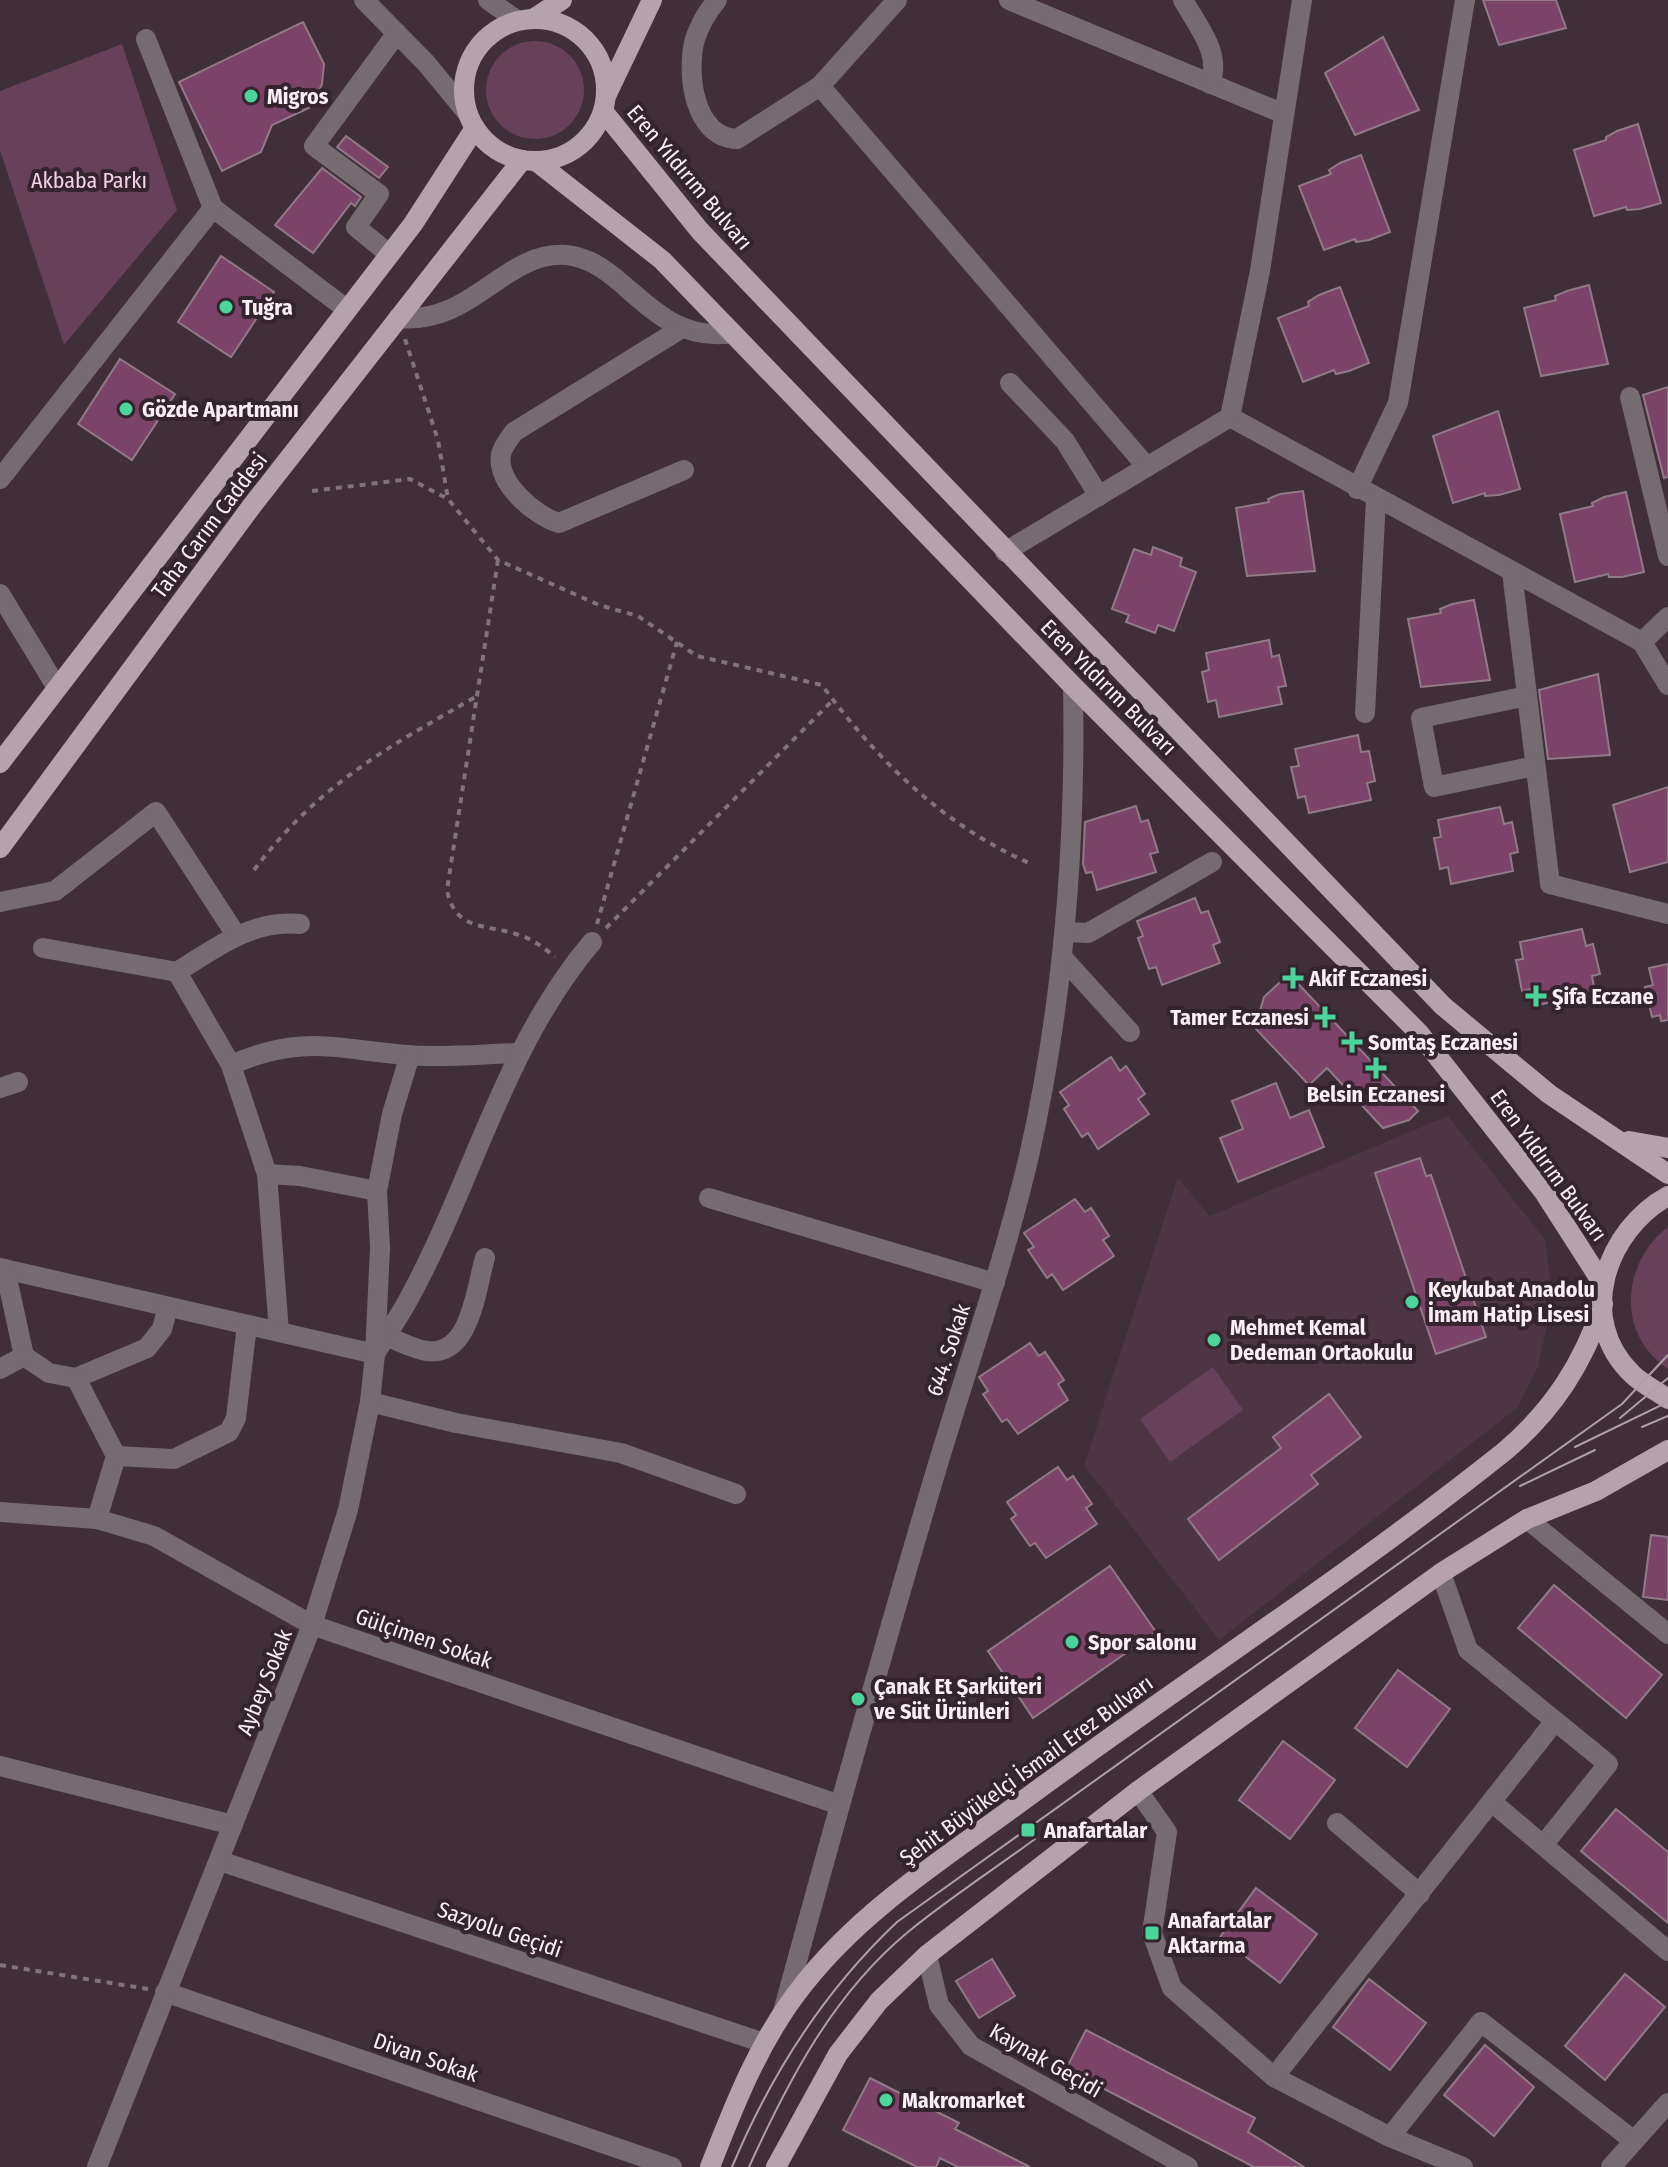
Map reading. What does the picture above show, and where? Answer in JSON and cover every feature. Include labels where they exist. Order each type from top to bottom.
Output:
[{"type":"main road","points":[[562,0],[492,34],[473,57],[464,85],[471,121],[495,149],[530,161],[566,155],[589,137],[652,0]]},
{"type":"main road","points":[[526,20],[562,25],[586,41],[602,66],[605,103]]},
{"type":"main road","name":"Eren Yıldırım Bulvarı","points":[[605,103],[700,231],[1443,1006],[1549,1094],[1668,1174]]},
{"type":"main road","name":"Taha Carım Caddesi","points":[[0,763],[345,308],[413,224],[471,121]]},
{"type":"main road","name":"Eren Yıldırım Bulvarı","points":[[530,161],[662,260],[1073,686],[1419,1033],[1534,1179],[1603,1294]]},
{"type":"main road","name":"Taha Carım Caddesi","points":[[0,848],[251,507],[398,318],[530,161]]},
{"type":"main road","points":[[1615,1138],[1668,1148]]},
{"type":"main road","name":"Şehit Büyükelçi İsmail Erez Bulvarı","points":[[710,2167],[736,2101],[782,2014],[825,1959],[889,1899],[1461,1486],[1525,1434],[1573,1375],[1603,1294],[1611,1256],[1625,1231],[1638,1216],[1668,1196]]},
{"type":"main road","points":[[1603,1294],[1611,1342],[1621,1359],[1633,1374],[1668,1399]]},
{"type":"main road","points":[[776,2167],[838,2054],[879,2001],[927,1955],[1138,1791],[1441,1573],[1527,1519],[1596,1491],[1668,1450]]},
{"type":"street","points":[[364,0],[397,33],[471,121]]},
{"type":"street","points":[[488,0],[526,20]]},
{"type":"street","points":[[717,0],[700,26],[691,67],[699,109],[716,133],[731,139],[743,137],[820,86],[897,0]]},
{"type":"street","points":[[1009,0],[1284,114]]},
{"type":"street","points":[[1183,0],[1215,57],[1216,68],[1210,84]]},
{"type":"street","points":[[1005,552],[1230,417],[1260,271],[1302,0]]},
{"type":"street","points":[[1365,713],[1367,494],[1398,403],[1465,0]]},
{"type":"street","points":[[389,254],[356,227],[379,194],[314,146],[397,33]]},
{"type":"street","points":[[146,39],[213,208],[345,308]]},
{"type":"street","points":[[820,86],[1147,467]]},
{"type":"street","points":[[0,479],[213,208]]},
{"type":"street","points":[[398,318],[443,315],[509,273],[538,259],[562,255],[588,260],[682,328],[707,334],[732,333]]},
{"type":"street","points":[[682,328],[514,432],[501,455],[502,467],[522,499],[559,523],[684,470]]},
{"type":"street","points":[[1010,383],[1065,441],[1099,496]]},
{"type":"street","points":[[1630,397],[1668,556]]},
{"type":"street","points":[[1230,417],[1642,642],[1668,685]]},
{"type":"street","points":[[1512,572],[1550,884],[1668,914]]},
{"type":"street","points":[[0,594],[56,686]]},
{"type":"street","points":[[1642,642],[1668,617]]},
{"type":"street","name":"644. Sokak","points":[[782,2014],[933,1481],[995,1283],[1040,1103],[1065,932],[1073,822],[1073,686]]},
{"type":"street","points":[[1527,696],[1421,718],[1434,787],[1535,766]]},
{"type":"street","points":[[0,902],[55,891],[156,812],[236,935]]},
{"type":"street","points":[[1065,932],[1088,933],[1212,862]]},
{"type":"street","points":[[43,948],[177,972],[236,935],[272,924],[300,924]]},
{"type":"street","points":[[380,1345],[408,1300],[519,1053],[567,972],[592,942]]},
{"type":"street","points":[[1062,957],[1130,1032]]},
{"type":"street","points":[[177,972],[231,1065],[267,1174],[279,1332]]},
{"type":"street","points":[[231,1065],[274,1049],[305,1044],[410,1055],[519,1053]]},
{"type":"street","name":"Aybey Sokak","points":[[97,2167],[312,1625],[348,1510],[380,1345],[377,1191],[392,1114],[410,1055]]},
{"type":"street","points":[[267,1174],[300,1176],[377,1191]]},
{"type":"street","points":[[709,1198],[995,1283]]},
{"type":"street","points":[[168,1307],[162,1329],[147,1348],[76,1378],[49,1373],[24,1356],[3,1269],[279,1332],[426,1351],[442,1350],[456,1342],[465,1329],[485,1258]]},
{"type":"street","points":[[116,1456],[155,1461],[174,1459],[229,1432],[236,1418],[247,1325]]},
{"type":"street","points":[[0,1369],[24,1356]]},
{"type":"street","points":[[76,1378],[116,1456],[97,1519]]},
{"type":"street","points":[[370,1402],[456,1423],[621,1453],[736,1494]]},
{"type":"street","name":"Gülçimen Sokak","points":[[0,1512],[97,1519],[154,1536],[312,1625],[840,1805]]},
{"type":"street","points":[[1527,1519],[1668,1634]]},
{"type":"street","points":[[1441,1573],[1468,1650],[1608,1764],[1544,1844]]},
{"type":"street","points":[[1274,2077],[1555,1721]]},
{"type":"street","points":[[0,1766],[233,1825]]},
{"type":"street","points":[[1138,1791],[1167,1832],[1152,1933],[1172,1988],[1274,2077],[1390,2137],[1463,2167]]},
{"type":"street","points":[[1492,1802],[1668,1951]]},
{"type":"street","points":[[1337,1823],[1420,1894]]},
{"type":"street","name":"Sazyolu Geçidi","points":[[220,1861],[764,2043]]},
{"type":"street","name":"Kaynak Geçidi","points":[[927,1955],[939,2005],[971,2046],[1188,2167]]},
{"type":"street","name":"Divan Sokak","points":[[165,1992],[672,2167]]},
{"type":"street","points":[[1390,2137],[1481,2022],[1634,2141]]},
{"type":"street","points":[[1611,2167],[1668,2103]]},
{"type":"path","points":[[398,318],[438,440],[448,499]]},
{"type":"path","points":[[312,491],[410,479],[448,499],[498,560],[599,605],[638,616],[697,656],[822,685],[877,753],[918,793],[966,829],[1029,863]]},
{"type":"path","points":[[498,560],[448,880],[449,900],[467,923],[532,940],[558,960],[567,972]]},
{"type":"path","points":[[592,942],[677,642]]},
{"type":"path","points":[[254,870],[296,819],[348,773],[479,695]]},
{"type":"path","points":[[592,942],[833,700]]},
{"type":"path","points":[[0,1965],[165,1992]]},
{"type":"shaded area","points":[[1448,1116],[1545,1240],[1550,1278],[1547,1325],[1538,1367],[1517,1408],[1219,1640],[1084,1465],[1178,1177],[1209,1216]]},
{"type":"green space","points":[[535,41],[554,45],[570,55],[580,71],[584,90],[580,109],[570,125],[554,135],[535,139],[516,135],[500,125],[490,109],[486,90],[490,71],[500,55],[516,45]]},
{"type":"green space","name":"Akbaba Parkı","points":[[122,44],[177,210],[64,345],[0,150],[0,91]]},
{"type":"green space","points":[[1668,1227],[1668,1369],[1651,1354],[1639,1337],[1631,1298],[1641,1259]]},
{"type":"green space","points":[[1213,1367],[1243,1410],[1170,1462],[1140,1419]]},
{"type":"building","points":[[1483,0],[1556,0],[1566,28],[1499,45]]},
{"type":"building","name":"Migros","points":[[303,22],[324,64],[322,84],[316,98],[309,108],[272,125],[261,152],[222,171],[179,82]]},
{"type":"building","points":[[1383,37],[1419,110],[1355,135],[1325,73]]},
{"type":"building","points":[[1638,124],[1661,203],[1640,209],[1627,210],[1626,207],[1594,216],[1574,150],[1606,140],[1617,131]]},
{"type":"building","points":[[346,136],[388,167],[379,178],[337,147]]},
{"type":"building","points":[[1361,155],[1390,232],[1369,240],[1356,242],[1355,239],[1324,250],[1299,186],[1331,174],[1329,170],[1340,163]]},
{"type":"building","points":[[322,168],[361,197],[355,206],[351,203],[313,253],[275,225]]},
{"type":"building","name":"Tuğra","points":[[221,256],[274,292],[231,357],[178,322]]},
{"type":"building","points":[[1589,285],[1608,364],[1541,376],[1524,308],[1556,300],[1555,296]]},
{"type":"building","points":[[1340,287],[1369,363],[1336,374],[1334,370],[1303,382],[1278,318],[1309,306],[1308,302],[1319,295]]},
{"type":"building","name":"Gözde Apartmanı","points":[[120,359],[175,394],[132,460],[78,424]]},
{"type":"building","points":[[1668,387],[1668,477],[1664,478],[1643,395]]},
{"type":"building","points":[[1498,411],[1520,489],[1499,495],[1485,496],[1485,493],[1453,503],[1433,436]]},
{"type":"building","points":[[1303,491],[1315,571],[1247,576],[1236,508],[1269,502],[1268,499],[1280,494]]},
{"type":"building","points":[[1626,492],[1644,572],[1622,577],[1609,577],[1608,574],[1575,582],[1560,514],[1593,506],[1592,503],[1604,497]]},
{"type":"building","points":[[1153,547],[1182,558],[1180,566],[1196,572],[1174,631],[1158,625],[1155,633],[1126,622],[1129,615],[1112,609],[1134,549],[1151,555]]},
{"type":"building","points":[[1474,600],[1490,680],[1421,687],[1408,619],[1441,613],[1440,609],[1452,604]]},
{"type":"building","points":[[1269,640],[1272,657],[1279,655],[1286,686],[1278,687],[1282,704],[1219,717],[1216,700],[1208,702],[1202,672],[1209,670],[1206,653]]},
{"type":"building","points":[[1598,674],[1610,755],[1548,759],[1539,690]]},
{"type":"building","points":[[1358,735],[1361,752],[1369,751],[1375,781],[1367,783],[1371,800],[1309,813],[1305,796],[1298,798],[1291,767],[1299,766],[1295,749]]},
{"type":"building","points":[[1668,787],[1668,862],[1630,872],[1613,805]]},
{"type":"building","points":[[1136,806],[1141,822],[1148,820],[1158,852],[1150,854],[1156,872],[1097,890],[1092,872],[1086,873],[1083,864],[1085,822]]},
{"type":"building","points":[[1500,807],[1504,824],[1512,822],[1518,852],[1510,854],[1513,871],[1451,884],[1448,867],[1440,869],[1434,838],[1441,837],[1438,820]]},
{"type":"building","points":[[1195,898],[1201,913],[1208,911],[1220,942],[1213,945],[1220,963],[1162,985],[1156,967],[1149,969],[1138,938],[1143,936],[1137,921]]},
{"type":"building","points":[[1582,929],[1586,946],[1593,944],[1600,974],[1592,976],[1595,993],[1533,1006],[1530,989],[1522,991],[1516,960],[1523,959],[1520,942]]},
{"type":"building","points":[[1668,964],[1668,1020],[1661,1021],[1660,1015],[1652,1017],[1645,987],[1653,985],[1649,968]]},
{"type":"building","points":[[1289,974],[1418,1111],[1409,1120],[1383,1128],[1327,1068],[1309,1085],[1255,1028],[1264,997]]},
{"type":"building","points":[[1111,1057],[1120,1071],[1126,1066],[1145,1094],[1138,1099],[1149,1114],[1098,1149],[1088,1133],[1082,1137],[1064,1109],[1069,1105],[1060,1092]]},
{"type":"building","points":[[1276,1083],[1290,1118],[1309,1110],[1324,1147],[1238,1182],[1220,1138],[1243,1129],[1232,1101]]},
{"type":"building","points":[[1420,1158],[1426,1176],[1431,1175],[1486,1337],[1436,1354],[1375,1173]]},
{"type":"building","points":[[1075,1199],[1085,1212],[1091,1208],[1109,1236],[1103,1240],[1114,1256],[1063,1290],[1052,1274],[1047,1278],[1028,1250],[1034,1247],[1024,1233]]},
{"type":"building","points":[[1030,1343],[1039,1356],[1045,1352],[1064,1380],[1058,1384],[1068,1400],[1018,1434],[1007,1419],[1002,1422],[983,1394],[988,1391],[979,1377]]},
{"type":"building","points":[[1329,1394],[1361,1437],[1311,1475],[1318,1484],[1219,1560],[1188,1519],[1281,1448],[1273,1437]]},
{"type":"building","points":[[1058,1467],[1067,1480],[1073,1476],[1092,1504],[1086,1508],[1097,1524],[1046,1558],[1035,1543],[1030,1546],[1011,1519],[1016,1515],[1007,1502]]},
{"type":"building","points":[[1651,1535],[1668,1537],[1668,1600],[1643,1597]]},
{"type":"building","name":"Spor salonu","points":[[1110,1566],[1156,1632],[1033,1718],[988,1651]]},
{"type":"building","points":[[1554,1585],[1662,1675],[1626,1718],[1518,1628]]},
{"type":"building","points":[[1398,1670],[1450,1709],[1407,1767],[1355,1728]]},
{"type":"building","points":[[1283,1741],[1335,1780],[1290,1839],[1239,1800]]},
{"type":"building","points":[[1616,1809],[1668,1852],[1668,1923],[1581,1851]]},
{"type":"building","points":[[1256,1888],[1317,1934],[1280,1983],[1220,1937]]},
{"type":"building","points":[[992,1959],[1015,1996],[979,2018],[956,1981]]},
{"type":"building","points":[[1625,1974],[1665,2007],[1605,2080],[1565,2046]]},
{"type":"building","points":[[1369,1979],[1426,2023],[1390,2070],[1333,2027]]},
{"type":"building","points":[[1086,2030],[1255,2118],[1248,2132],[1304,2167],[1254,2167],[1066,2069]]},
{"type":"building","points":[[1485,2045],[1534,2087],[1494,2136],[1444,2095]]},
{"type":"building","name":"Makromarket","points":[[870,2078],[959,2123],[955,2129],[1030,2167],[958,2167],[940,2158],[936,2167],[917,2167],[843,2130]]},
{"type":"tram line","points":[[732,2167],[764,2100],[802,2036],[846,1976],[897,1922],[1622,1404],[1668,1355]]},
{"type":"tram line","points":[[1620,1418],[1668,1378]]},
{"type":"tram line","points":[[1575,1447],[1668,1402]]},
{"type":"tram line","points":[[1642,1427],[1668,1416]]},
{"type":"tram line","points":[[1520,1486],[1595,1450]]},
{"type":"tram line","points":[[749,2167],[815,2040],[857,1983],[908,1932],[1035,1839]]},
{"type":"place","name":"Migros","points":[[251,96]]},
{"type":"place","name":"Tuğra","points":[[226,307]]},
{"type":"place","name":"Gözde Apartmanı","points":[[126,409]]},
{"type":"place","name":"Akif Eczanesi","points":[[1293,978]]},
{"type":"place","name":"Şifa Eczane","points":[[1536,996]]},
{"type":"place","name":"Tamer Eczanesi","points":[[1325,1017]]},
{"type":"place","name":"Somtaş Eczanesi","points":[[1352,1042]]},
{"type":"place","name":"Belsin Eczanesi","points":[[1376,1068]]},
{"type":"place","name":"Keykubat Anadolu İmam Hatip Lisesi","points":[[1412,1302]]},
{"type":"place","name":"Mehmet Kemal Dedeman Ortaokulu","points":[[1214,1340]]},
{"type":"place","name":"Spor salonu","points":[[1072,1642]]},
{"type":"place","name":"Çanak Et Şarküteri ve Süt Ürünleri","points":[[858,1699]]},
{"type":"place","name":"Anafartalar","points":[[1028,1830]]},
{"type":"place","name":"Anafartalar Aktarma","points":[[1152,1933]]},
{"type":"place","name":"Makromarket","points":[[886,2100]]}]
